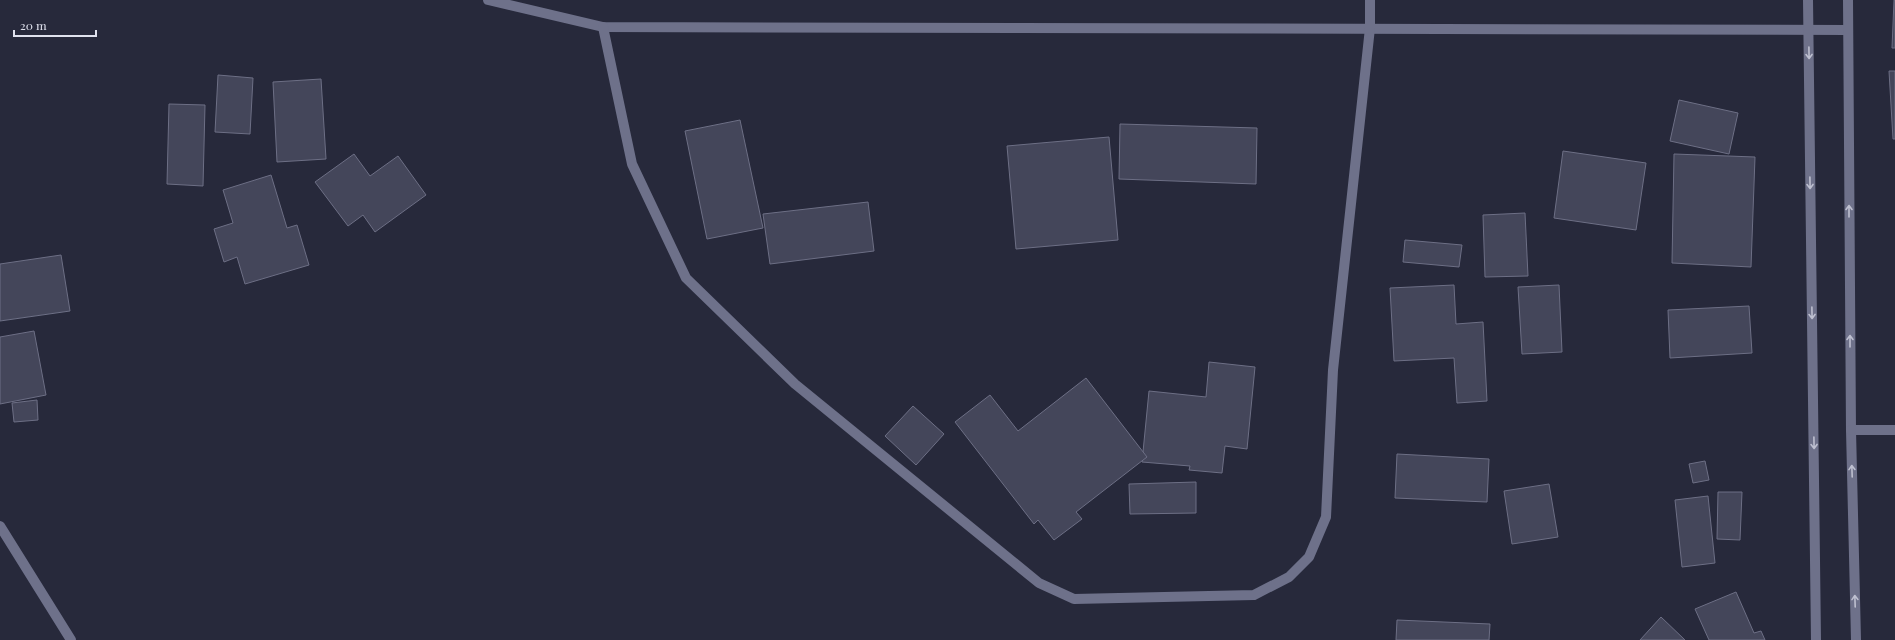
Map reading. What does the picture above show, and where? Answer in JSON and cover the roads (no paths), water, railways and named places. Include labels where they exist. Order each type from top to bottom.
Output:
[{"type":"street","points":[[488,0],[603,27],[1848,30]]},
{"type":"street","points":[[603,27],[632,164],[686,278],[795,384],[1038,583],[1074,599],[1254,595],[1289,577],[1309,557],[1326,518],[1333,370],[1370,28],[1370,0]]},
{"type":"street","points":[[1808,0],[1816,640]]},
{"type":"street","points":[[1848,0],[1851,430],[1856,640]]},
{"type":"street","points":[[1851,430],[1895,430]]},
{"type":"street","points":[[0,526],[71,640]]}]
